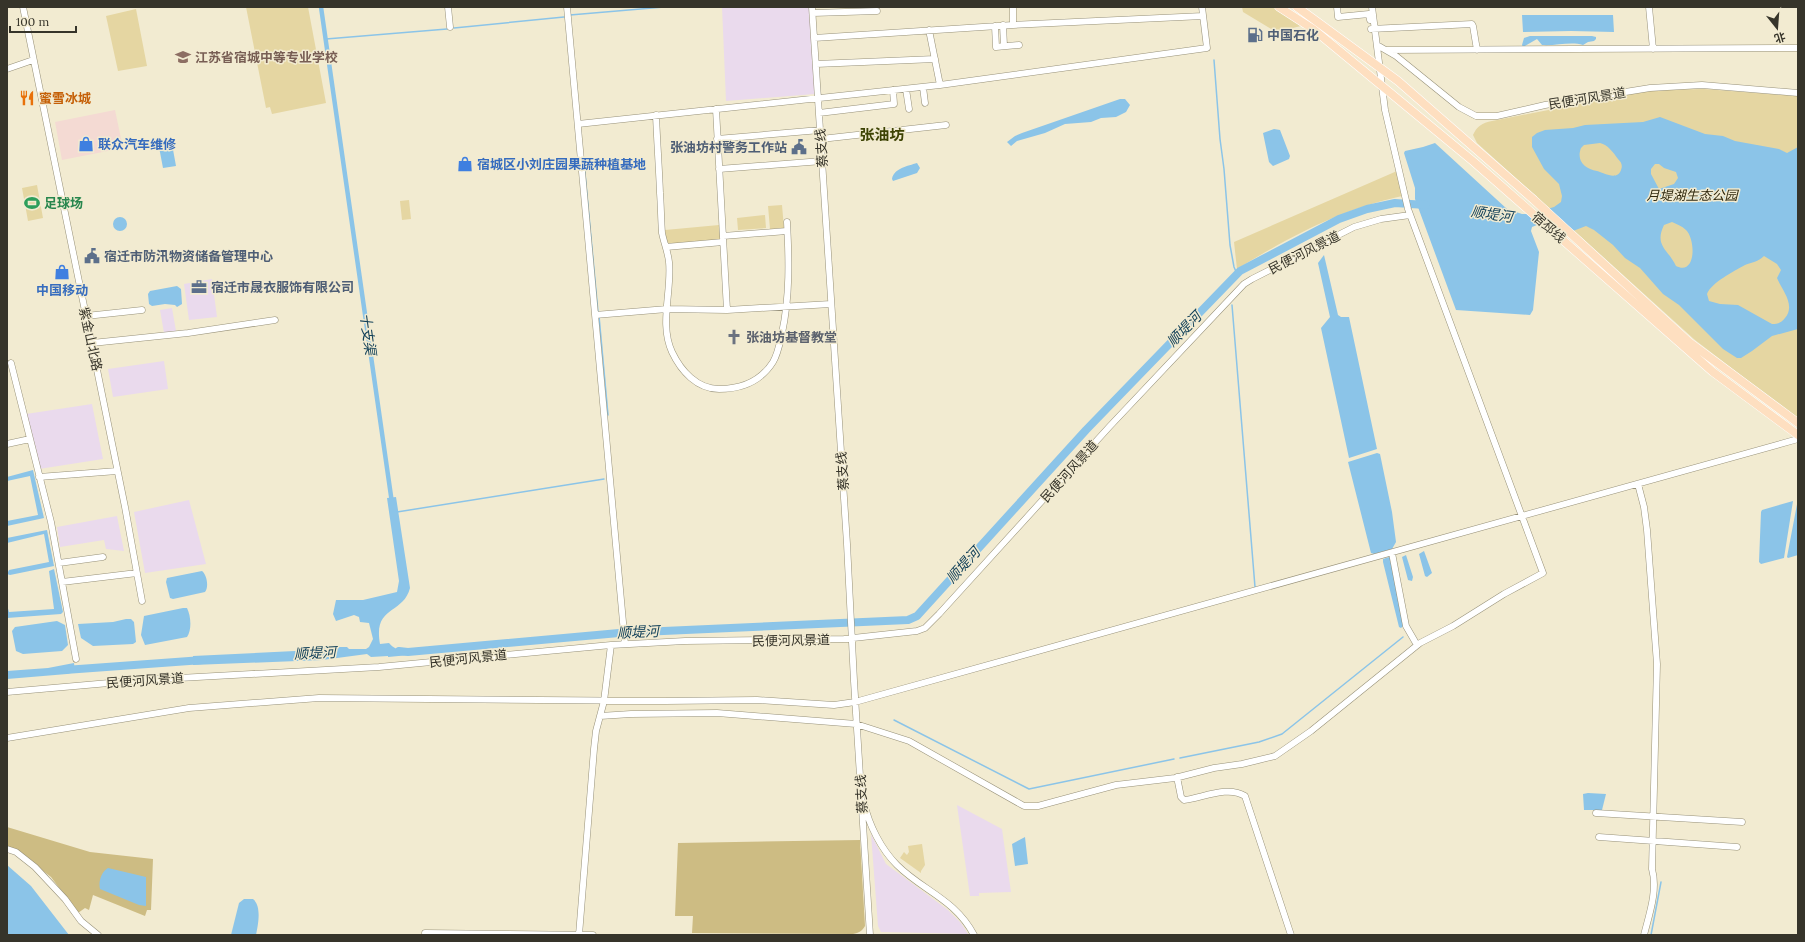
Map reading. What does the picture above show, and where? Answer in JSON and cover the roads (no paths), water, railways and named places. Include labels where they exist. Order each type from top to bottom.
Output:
[{"type":"main road","name":"宿邳线","points":[[1279,7],[1313,29],[1526,207],[1713,372],[1798,434]]},
{"type":"main road","name":"宿邳线","points":[[1297,7],[1398,81],[1651,305],[1689,342],[1798,423]]},
{"type":"street","name":"紫金山北路","points":[[23,7],[118,470],[142,600]]},
{"type":"street","points":[[448,7],[450,27]]},
{"type":"street","points":[[567,7],[580,123],[625,642]]},
{"type":"street","points":[[1013,7],[1014,25]]},
{"type":"street","points":[[580,123],[940,85],[1207,48],[1202,7]]},
{"type":"street","points":[[1337,7],[1338,17],[1369,14],[1371,29],[1472,24],[1477,50]]},
{"type":"street","points":[[600,716],[631,714],[717,713],[856,724],[909,741],[1024,806],[1038,806],[1116,785],[1177,777],[1275,756],[1311,731],[1417,644],[1453,626],[1504,594],[1543,573],[1409,212],[1389,130],[1372,7]]},
{"type":"street","points":[[1649,7],[1653,49]]},
{"type":"street","points":[[813,10],[878,11]]},
{"type":"street","name":"蔡支线","points":[[813,10],[870,935]]},
{"type":"street","points":[[814,38],[1003,25],[1202,16]]},
{"type":"street","points":[[1003,25],[1004,46]]},
{"type":"street","points":[[995,26],[996,47],[1020,45]]},
{"type":"street","points":[[929,30],[940,85]]},
{"type":"street","name":"民便河风景道","points":[[1377,45],[1396,56],[1459,107],[1476,116],[1488,117],[1545,105],[1650,88],[1702,85],[1798,93]]},
{"type":"street","points":[[1385,50],[1798,48]]},
{"type":"street","points":[[816,64],[935,58]]},
{"type":"street","points":[[7,69],[33,60]]},
{"type":"street","points":[[923,87],[925,103]]},
{"type":"street","points":[[906,89],[909,109]]},
{"type":"street","points":[[819,113],[894,104],[893,90]]},
{"type":"street","points":[[716,109],[728,310]]},
{"type":"street","points":[[656,115],[662,234],[669,264],[667,309],[669,343],[684,372],[705,388],[726,389],[742,386],[755,381],[763,375],[774,361],[780,345],[787,308],[789,261],[787,222]]},
{"type":"street","points":[[821,139],[946,125]]},
{"type":"street","points":[[717,139],[820,130]]},
{"type":"street","points":[[719,169],[822,161]]},
{"type":"street","name":"民便河风景道","points":[[7,692],[143,680],[379,667],[611,645],[625,642],[823,641],[917,631],[924,628],[1110,426],[1244,284],[1354,227],[1409,212]]},
{"type":"street","points":[[666,247],[787,231]]},
{"type":"street","points":[[597,315],[667,309],[728,310],[787,308],[831,304]]},
{"type":"street","points":[[86,316],[142,310]]},
{"type":"street","points":[[92,343],[153,337],[275,320]]},
{"type":"street","points":[[11,364],[40,477],[59,563],[76,659]]},
{"type":"street","points":[[7,444],[30,439]]},
{"type":"street","points":[[7,738],[189,708],[319,698],[604,701],[757,700],[834,705],[855,702],[1798,439]]},
{"type":"street","points":[[40,477],[118,470]]},
{"type":"street","points":[[1638,484],[1644,507],[1647,530],[1657,664],[1652,840],[1652,870],[1654,878],[1653,894],[1644,935]]},
{"type":"street","points":[[1392,553],[1406,626],[1417,644]]},
{"type":"street","points":[[59,563],[103,557]]},
{"type":"street","points":[[62,582],[137,573]]},
{"type":"street","points":[[579,935],[594,749],[604,701],[611,645]]},
{"type":"street","points":[[1177,777],[1181,797],[1184,800],[1223,792],[1235,792],[1245,796],[1291,935]]},
{"type":"street","points":[[860,788],[871,826],[889,855],[903,871],[944,900],[956,911],[974,935]]},
{"type":"street","points":[[1596,813],[1742,822]]},
{"type":"street","points":[[1599,837],[1737,847]]},
{"type":"street","points":[[7,849],[16,852],[35,867],[65,899],[81,921],[98,935]]},
{"type":"street","points":[[425,933],[593,935]]},
{"type":"water","points":[[1522,15],[1613,15],[1614,32],[1523,32]]},
{"type":"water","points":[[1530,36],[1592,36],[1596,37],[1596,39],[1583,45],[1574,43],[1542,45],[1537,39],[1523,47],[1522,45],[1524,38]]},
{"type":"water","points":[[1120,99],[1125,99],[1130,105],[1126,112],[1116,117],[1101,118],[1091,122],[1065,124],[1045,133],[1017,141],[1011,146],[1007,142],[1022,133]]},
{"type":"water","points":[[1660,117],[1705,134],[1723,136],[1735,141],[1779,149],[1787,153],[1798,147],[1798,329],[1772,336],[1741,358],[1737,358],[1723,349],[1679,305],[1663,294],[1640,268],[1625,258],[1613,245],[1594,230],[1586,226],[1573,231],[1541,229],[1537,225],[1532,227],[1531,231],[1539,252],[1533,310],[1530,315],[1456,310],[1415,199],[1415,188],[1404,153],[1405,151],[1435,143],[1507,209],[1522,214],[1530,214],[1554,207],[1561,202],[1562,196],[1559,184],[1544,169],[1532,147],[1532,137],[1545,130],[1573,128],[1585,125],[1643,122]],"holes":[[[1600,143],[1608,147],[1620,161],[1622,168],[1619,173],[1613,176],[1585,166],[1580,157],[1581,148],[1584,145]],[[1655,164],[1659,164],[1664,168],[1676,172],[1678,178],[1674,184],[1659,189],[1651,174],[1651,169]],[[1672,222],[1681,226],[1689,235],[1693,248],[1691,262],[1687,266],[1683,268],[1676,266],[1663,247],[1661,243],[1661,232],[1664,225]],[[1764,256],[1777,264],[1781,270],[1777,278],[1789,303],[1788,313],[1782,321],[1772,324],[1738,305],[1720,304],[1709,301],[1707,294],[1713,286],[1729,274]]]},
{"type":"water","points":[[1274,129],[1280,130],[1290,156],[1289,159],[1273,166],[1269,162],[1263,133]]},
{"type":"water","points":[[172,144],[176,166],[163,168],[159,147]]},
{"type":"water","points":[[917,163],[920,168],[917,173],[893,181],[892,179],[895,172],[906,166]]},
{"type":"water","points":[[117,217],[123,217],[127,221],[127,227],[123,231],[117,231],[113,227],[113,221]]},
{"type":"water","points":[[1324,255],[1338,315],[1341,317],[1349,317],[1377,449],[1349,458],[1321,328],[1330,317],[1318,263]]},
{"type":"water","points":[[177,286],[181,289],[182,304],[177,307],[175,305],[165,304],[152,306],[149,304],[148,294],[150,291]]},
{"type":"water","points":[[1377,453],[1380,454],[1392,512],[1396,542],[1392,549],[1374,554],[1371,553],[1348,462]]},
{"type":"water","points":[[33,470],[44,518],[7,526],[7,521],[38,515],[30,476],[7,481],[7,477]]},
{"type":"water","points":[[396,497],[410,588],[406,597],[401,603],[385,616],[381,623],[379,632],[380,644],[389,643],[398,649],[408,649],[409,655],[371,657],[367,654],[322,660],[193,665],[193,656],[295,651],[320,647],[366,649],[369,647],[373,639],[369,623],[360,622],[359,617],[354,615],[336,621],[333,614],[336,600],[363,600],[397,592],[399,581],[387,498]]},
{"type":"water","points":[[1798,499],[1798,555],[1788,558],[1787,557]]},
{"type":"water","points":[[1793,501],[1784,558],[1761,564],[1759,562],[1762,510]]},
{"type":"water","points":[[47,530],[54,566],[10,575],[7,574],[9,570],[49,562],[44,534],[7,543],[7,538]]},
{"type":"water","points":[[1424,551],[1432,573],[1427,577],[1425,576],[1419,554]]},
{"type":"water","points":[[1406,555],[1413,577],[1412,581],[1408,580],[1402,557]]},
{"type":"water","points":[[1389,557],[1391,558],[1404,625],[1401,628],[1399,627],[1383,562],[1383,559]]},
{"type":"water","points":[[54,569],[63,612],[61,614],[7,618],[7,605],[9,612],[54,609],[49,571]]},
{"type":"water","points":[[202,571],[207,581],[205,592],[173,599],[170,598],[166,582],[167,578]]},
{"type":"water","points":[[187,608],[190,619],[190,631],[187,637],[145,645],[141,635],[144,616]]},
{"type":"water","points":[[131,619],[134,622],[136,642],[133,644],[93,646],[81,638],[78,624],[113,622]]},
{"type":"water","points":[[57,621],[65,625],[68,645],[62,651],[23,654],[16,651],[12,631],[15,627]]},
{"type":"water","points":[[74,663],[75,672],[67,674],[7,679],[7,671],[48,668]]},
{"type":"water","points":[[1583,794],[1606,794],[1602,810],[1584,810]]},
{"type":"water","points":[[1025,837],[1028,864],[1015,866],[1012,844]]},
{"type":"water","points":[[7,865],[31,886],[69,935],[7,935]]},
{"type":"water","points":[[108,868],[146,877],[146,906],[139,905],[100,889],[101,877],[104,871]]},
{"type":"water","points":[[244,899],[253,899],[258,906],[259,916],[256,935],[231,935],[239,903]]},
{"type":"waterway","name":"十支渠","points":[[321,7],[392,503]]},
{"type":"waterway","points":[[570,15],[664,7]]},
{"type":"waterway","points":[[454,28],[564,17]]},
{"type":"waterway","points":[[326,39],[447,29]]},
{"type":"waterway","points":[[1214,60],[1230,245],[1234,267],[1237,274]]},
{"type":"waterway","points":[[584,162],[598,312]]},
{"type":"waterway","name":"顺堤河","points":[[399,651],[408,652],[619,633],[908,620],[917,616],[1086,430],[1240,271],[1339,219],[1367,209],[1395,203],[1426,205]]},
{"type":"waterway","points":[[1232,305],[1255,587]]},
{"type":"waterway","points":[[599,316],[608,415]]},
{"type":"waterway","points":[[397,512],[604,479]]},
{"type":"waterway","points":[[1180,758],[1259,742],[1282,734],[1403,637]]},
{"type":"waterway","name":"顺堤河","points":[[65,670],[203,660]]},
{"type":"waterway","points":[[894,720],[1029,789],[1174,759]]},
{"type":"waterway","points":[[1651,935],[1661,882]]},
{"type":"place","name":"中国石化","points":[[1255,35]]},
{"type":"place","name":"江苏省宿城中等专业学校","points":[[183,57]]},
{"type":"place","name":"蜜雪冰城","points":[[27,98]]},
{"type":"place","name":"联众汽车维修","points":[[86,144]]},
{"type":"place","name":"张油坊村警务工作站","points":[[799,147]]},
{"type":"place","name":"宿城区小刘庄园果蔬种植基地","points":[[465,164]]},
{"type":"place","name":"足球场","points":[[32,203]]},
{"type":"place","name":"宿迁市防汛物资储备管理中心","points":[[92,256]]},
{"type":"place","name":"中国移动","points":[[62,272]]},
{"type":"place","name":"宿迁市晟衣服饰有限公司","points":[[199,287]]},
{"type":"place","name":"张油坊基督教堂","points":[[734,337]]},
{"type":"district","name":"张油坊","points":[[882,135]]},
{"type":"park label","name":"月堤湖生态公园","points":[[1692,195]]}]
